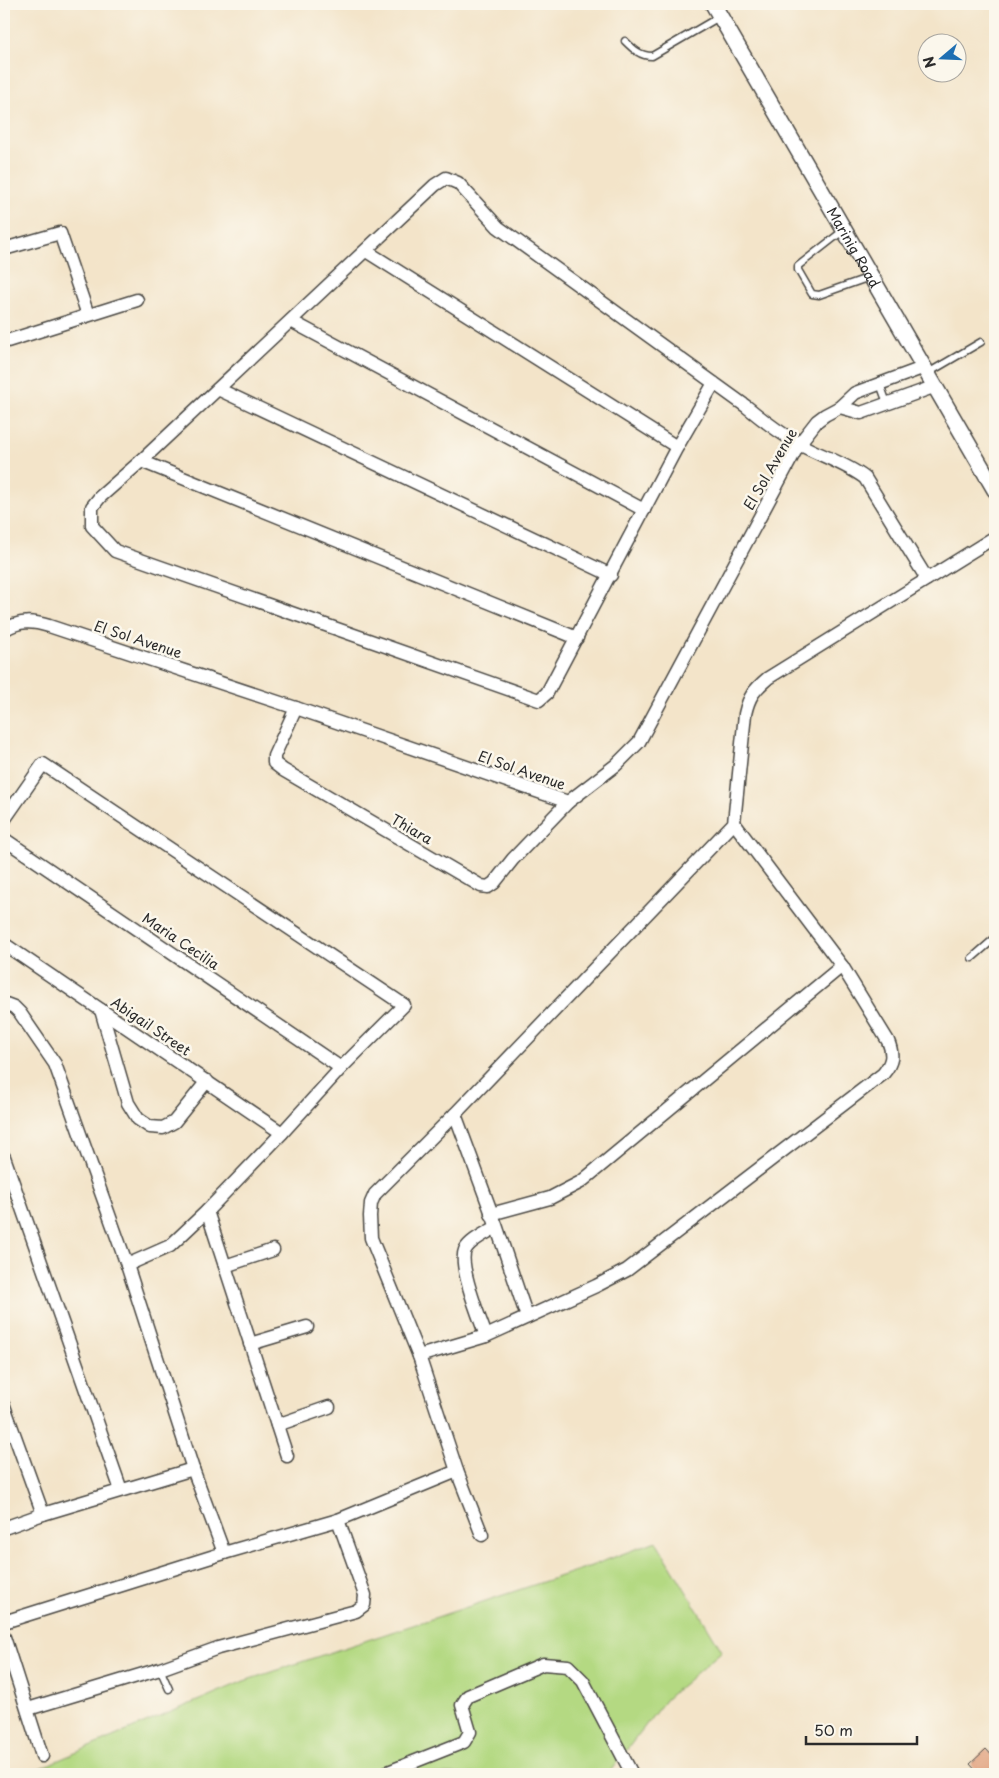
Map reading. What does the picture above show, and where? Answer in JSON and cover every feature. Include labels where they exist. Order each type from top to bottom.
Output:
[{"type":"street","name":"Marinig Road","points":[[717,10],[995,490]]},
{"type":"street","points":[[714,383],[677,447],[547,693],[539,700],[115,550],[92,526],[92,508],[100,497],[141,462],[446,178],[458,183],[498,227],[714,383],[747,407],[771,426],[800,444],[852,469],[865,478],[927,579]]},
{"type":"street","points":[[4,249],[60,233],[88,315]]},
{"type":"street","points":[[366,251],[677,447]]},
{"type":"street","points":[[4,342],[137,300]]},
{"type":"street","points":[[291,321],[644,510]]},
{"type":"street","points":[[840,407],[860,413],[887,403],[930,376]]},
{"type":"street","name":"El Sol Avenue","points":[[4,630],[18,622],[31,621],[49,626],[296,708],[568,802],[610,769],[639,742],[800,444],[818,421],[824,415],[840,407],[855,393],[880,384],[930,376]]},
{"type":"street","points":[[218,389],[611,575]]},
{"type":"street","points":[[141,462],[577,638]]},
{"type":"street","points":[[482,1535],[457,1472],[419,1356],[371,1238],[371,1203],[375,1194],[455,1114],[734,823],[746,714],[749,699],[755,689],[768,678],[995,537]]},
{"type":"street","name":"Thiara","points":[[296,708],[274,756],[274,762],[283,770],[481,886],[488,887],[494,883],[513,858],[568,802]]},
{"type":"street","points":[[4,820],[43,764],[404,1005],[341,1068],[207,1211],[170,1246],[126,1264]]},
{"type":"street","points":[[419,1356],[486,1336],[627,1270],[883,1074],[888,1068],[892,1059],[892,1050],[842,966],[734,823]]},
{"type":"street","name":"Maria Cecilia","points":[[4,839],[341,1068]]},
{"type":"street","name":"Abigail Street","points":[[4,944],[282,1133]]},
{"type":"street","points":[[491,1214],[550,1198],[581,1182],[842,966]]},
{"type":"street","points":[[4,1005],[14,1007],[20,1013],[54,1064],[126,1264],[192,1469],[224,1553]]},
{"type":"street","points":[[101,1010],[128,1103],[138,1119],[150,1127],[163,1128],[174,1122],[207,1081]]},
{"type":"street","points":[[455,1114],[527,1317]]},
{"type":"street","points":[[4,1157],[122,1490]]},
{"type":"street","points":[[207,1211],[287,1456]]},
{"type":"street","points":[[486,1336],[464,1270],[464,1256],[465,1250],[473,1242],[496,1226]]},
{"type":"street","points":[[225,1266],[273,1250]]},
{"type":"street","points":[[250,1344],[307,1327]]},
{"type":"street","points":[[4,1406],[43,1514]]},
{"type":"street","points":[[277,1425],[330,1407]]},
{"type":"street","points":[[4,1528],[43,1514],[192,1469]]},
{"type":"street","points":[[4,1622],[224,1553],[338,1520],[457,1472]]},
{"type":"street","points":[[28,1709],[160,1669],[218,1648],[356,1611],[364,1605],[365,1595],[338,1520]]},
{"type":"street","points":[[4,1637],[42,1756]]},
{"type":"street","points":[[383,1774],[464,1742],[470,1732],[462,1705],[468,1696],[543,1664],[568,1666],[583,1681],[632,1774]]},
{"type":"lane","points":[[625,41],[632,49],[643,56],[652,56],[717,10]]},
{"type":"lane","points":[[845,230],[798,266],[798,270],[812,294],[819,295],[872,276]]},
{"type":"lane","points":[[930,376],[981,342]]},
{"type":"lane","points":[[880,384],[887,403]]},
{"type":"lane","points":[[972,958],[995,938]]},
{"type":"lane","points":[[160,1669],[169,1689]]},
{"type":"green space","points":[[656,1541],[722,1651],[666,1699],[608,1774],[26,1774],[244,1681],[591,1566]]},
{"type":"building","points":[[986,1749],[995,1759],[995,1774],[979,1774],[970,1764]]},
{"type":"building","points":[[974,1769],[978,1774],[968,1774]]}]
